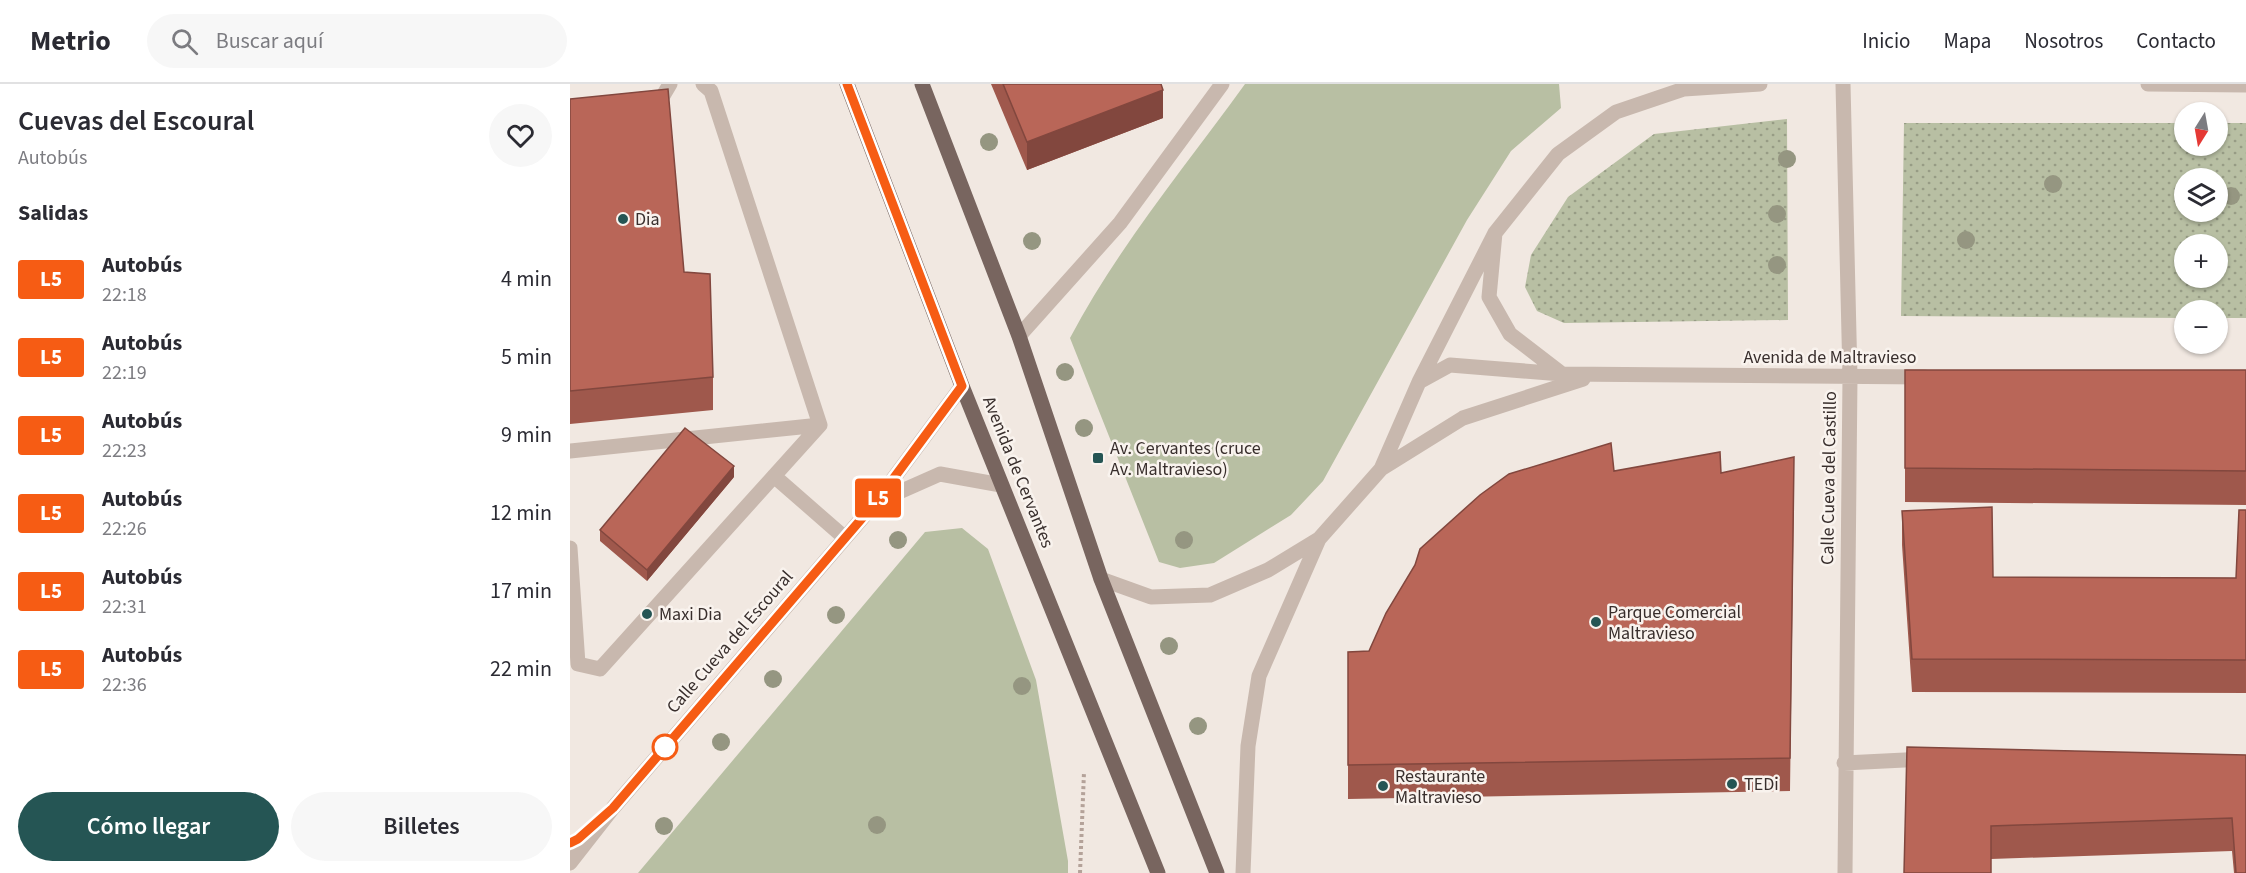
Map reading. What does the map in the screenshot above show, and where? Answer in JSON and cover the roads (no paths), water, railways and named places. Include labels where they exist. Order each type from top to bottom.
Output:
[{"type":"main road","name":"Avenida de Cervantes","points":[[847,84],[1001,485],[1158,873]]},
{"type":"main road","points":[[922,84],[1019,336],[1101,579],[1217,873]]},
{"type":"street","points":[[644,112],[654,111],[670,84]]},
{"type":"street","points":[[703,84],[711,91],[820,425]]},
{"type":"street","points":[[1019,336],[1120,223],[1222,84]]},
{"type":"street","name":"Avenida de Maltravieso","points":[[1381,469],[1419,382],[1495,233],[1558,154],[1616,112],[1684,89],[1760,84]]},
{"type":"street","name":"Calle Cueva del Castillo","points":[[1843,84],[1850,377],[1844,763],[1845,873]]},
{"type":"street","points":[[2148,84],[2246,85]]},
{"type":"street","points":[[1495,233],[1489,297],[1510,334],[1562,374]]},
{"type":"street","name":"Avenida de Maltravieso","points":[[1419,382],[1450,365],[1594,376],[1935,377]]},
{"type":"street","name":"Avenida de Maltravieso","points":[[1101,579],[1151,597],[1210,595],[1268,570],[1318,539],[1381,469],[1463,418],[1594,376]]},
{"type":"street","name":"Calle Cueva del Escoural","points":[[570,863],[613,808],[876,502],[962,386]]},
{"type":"street","points":[[570,451],[820,425]]},
{"type":"street","points":[[570,548],[578,664],[600,669],[820,425]]},
{"type":"street","name":"Calle Cueva del Escoural","points":[[876,502],[940,474],[1001,485]]},
{"type":"street","points":[[774,476],[845,538]]},
{"type":"street","name":"Avenida de Maltravieso","points":[[1243,873],[1248,746],[1259,676],[1318,539]]},
{"type":"street","points":[[1844,763],[1945,759]]},
{"type":"street","name":"Calle Cueva del Escoural","points":[[570,843],[578,839],[613,808]]},
{"type":"place","name":"Dia","points":[[623,219]]},
{"type":"place","name":"Av. Cervantes (cruce Av. Maltravieso)","points":[[1098,458]]},
{"type":"place","name":"Maxi Dia","points":[[647,614]]},
{"type":"place","name":"Parque Comercial Maltravieso","points":[[1596,622]]},
{"type":"place","name":"TEDi","points":[[1732,784]]},
{"type":"place","name":"Restaurante Maltravieso","points":[[1383,786]]}]
